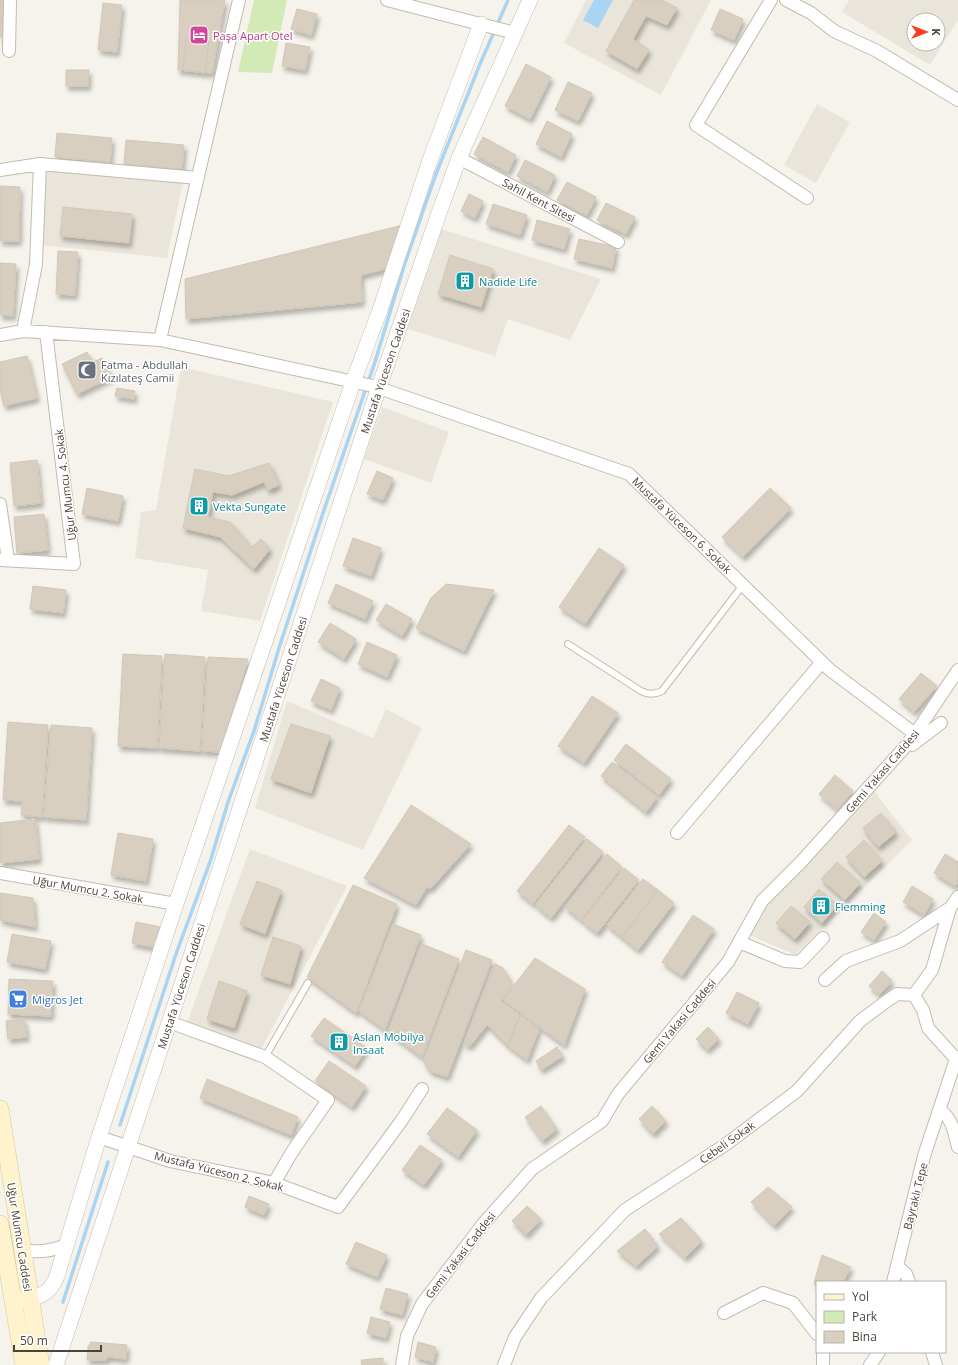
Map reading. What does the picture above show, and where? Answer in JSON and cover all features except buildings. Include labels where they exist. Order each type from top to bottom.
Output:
[{"type":"main road","name":"Uğur Mumcu Caddesi","points":[[0,1109],[41,1365]]},
{"type":"main road","name":"Uğur Mumcu Caddesi","points":[[0,1224],[24,1365]]},
{"type":"street","points":[[9,51],[10,0]]},
{"type":"street","points":[[160,340],[239,0]]},
{"type":"street","points":[[387,0],[514,33]]},
{"type":"street","name":"Mustafa Yüceson Caddesi","points":[[13,1302],[43,1295],[52,1287],[57,1276],[99,1137],[176,904],[367,385],[439,213],[459,158],[530,0]]},
{"type":"street","points":[[771,0],[696,125],[807,198]]},
{"type":"street","points":[[786,0],[811,13],[834,31],[877,51],[958,100]]},
{"type":"street","name":"Mustafa Yüceson Caddesi","points":[[56,1365],[169,1022],[367,385],[380,310],[429,163],[486,25]]},
{"type":"street","name":"Sahil Kent Sitesi","points":[[459,158],[618,242]]},
{"type":"street","points":[[0,170],[40,164],[198,178]]},
{"type":"street","points":[[23,331],[36,264],[40,164]]},
{"type":"street","name":"Mustafa Yüceson 6. Sokak","points":[[0,335],[23,331],[160,340],[367,385],[629,474],[830,670],[915,734]]},
{"type":"street","name":"Uğur Mumcu 4. Sokak","points":[[4,560],[74,564],[46,332]]},
{"type":"street","points":[[0,504],[4,560]]},
{"type":"street","points":[[678,833],[822,662]]},
{"type":"street","name":"Gemi Yakasi Caddesi","points":[[402,1365],[408,1336],[422,1304],[483,1224],[532,1169],[602,1121],[618,1094],[728,962],[762,901],[801,862],[905,747],[958,670]]},
{"type":"street","points":[[905,747],[911,746],[941,723]]},
{"type":"street","name":"Uğur Mumcu 2. Sokak","points":[[0,873],[176,904]]},
{"type":"street","points":[[957,1058],[928,1028],[923,1010],[914,995],[932,970],[950,908],[958,897]]},
{"type":"street","points":[[825,980],[846,961],[900,941],[950,908]]},
{"type":"street","points":[[739,942],[785,961],[800,962],[824,938]]},
{"type":"street","name":"Cebeli Sokak","points":[[504,1365],[515,1337],[541,1298],[625,1210],[725,1145],[797,1091],[860,1021],[884,1003],[897,994],[914,995]]},
{"type":"street","points":[[169,1022],[265,1057],[328,1100],[292,1152],[274,1183]]},
{"type":"street","name":"Bayraklı Tepe","points":[[893,1281],[924,1156],[957,1058]]},
{"type":"street","name":"Mustafa Yüceson 2. Sokak","points":[[99,1137],[170,1161],[274,1183],[338,1207],[402,1120],[422,1090]]},
{"type":"street","points":[[939,1110],[944,1113],[952,1124],[958,1147]]},
{"type":"street","points":[[22,1250],[46,1251],[66,1245]]},
{"type":"street","points":[[898,1267],[906,1274],[909,1281]]},
{"type":"street","points":[[724,1313],[763,1293],[793,1303],[816,1333]]},
{"type":"street","points":[[822,1353],[823,1365]]},
{"type":"street","points":[[870,1365],[878,1353]]},
{"type":"street","points":[[932,1353],[936,1365]]},
{"type":"lane","points":[[568,644],[641,691],[649,694],[658,693],[662,691],[743,585]]},
{"type":"lane","points":[[265,1057],[308,983]]},
{"type":"shaded area","points":[[586,0],[711,0],[661,95],[564,43]]},
{"type":"shaded area","points":[[849,0],[958,0],[958,20],[946,39],[946,12],[906,12],[906,51],[842,12]]},
{"type":"shaded area","points":[[908,52],[938,52],[930,65]]},
{"type":"shaded area","points":[[817,104],[850,122],[816,183],[784,165]]},
{"type":"shaded area","points":[[46,169],[183,181],[167,258],[41,245]]},
{"type":"shaded area","points":[[441,229],[601,279],[570,340],[508,319],[495,356],[408,329]]},
{"type":"shaded area","points":[[181,367],[333,402],[260,621],[201,611],[208,570],[135,558],[141,512],[156,510]]},
{"type":"shaded area","points":[[382,407],[449,432],[431,483],[364,459]]},
{"type":"shaded area","points":[[287,701],[373,738],[386,709],[422,728],[363,850],[255,808]]},
{"type":"shaded area","points":[[870,786],[912,840],[796,955],[744,933],[762,901]]},
{"type":"shaded area","points":[[250,849],[347,886],[261,1050],[187,1023]]},
{"type":"green space","points":[[254,0],[287,0],[272,73],[238,72]]},
{"type":"water","points":[[594,0],[613,0],[598,28],[583,20]]},
{"type":"waterway","points":[[120,1125],[176,954],[210,862],[228,802],[254,731],[279,648],[324,510],[374,365],[405,263],[436,174],[480,64],[508,0]]},
{"type":"waterway","points":[[63,1302],[108,1162]]},
{"type":"place","name":"Paşa Apart Otel","points":[[199,35]]},
{"type":"place","name":"Nadide Life","points":[[465,281]]},
{"type":"place","name":"Fatma - Abdullah Kızılateş Camii","points":[[87,370]]},
{"type":"place","name":"Vekta Sungate","points":[[199,506]]},
{"type":"place","name":"Flemming","points":[[821,906]]},
{"type":"place","name":"Migros Jet","points":[[18,999]]},
{"type":"place","name":"Aslan Mobilya Insaat","points":[[339,1042]]}]
